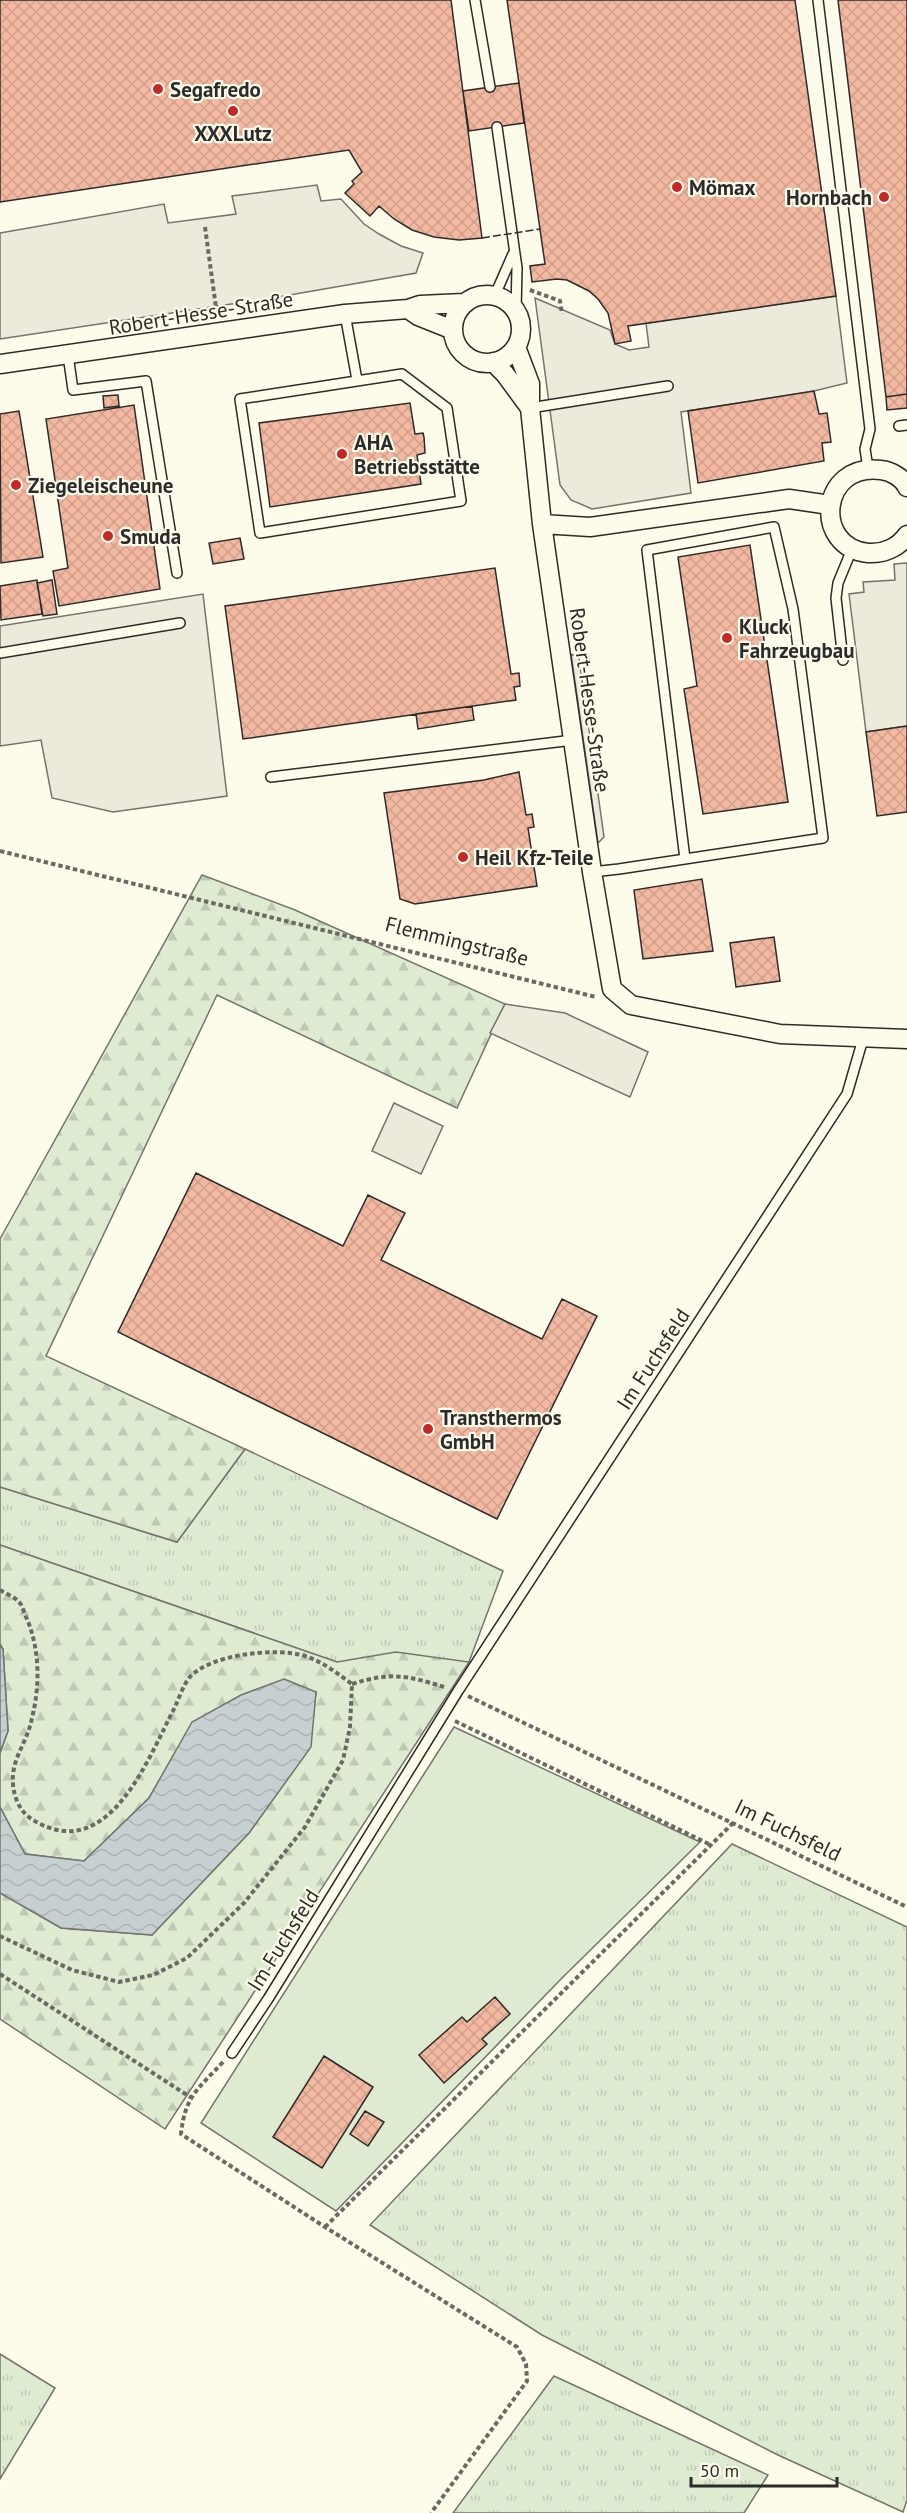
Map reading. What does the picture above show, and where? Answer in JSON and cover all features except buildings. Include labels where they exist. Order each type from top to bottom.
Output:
[{"type":"street","points":[[484,295],[495,296],[504,299],[516,310],[521,329],[516,347],[510,354],[494,362],[482,363],[462,351],[453,330],[454,320],[464,303],[484,295]]},
{"type":"street","name":"Robert-Hesse-Straße","points":[[0,364],[345,314],[408,309],[420,304],[464,303]]},
{"type":"street","points":[[408,309],[418,316],[453,330]]},
{"type":"street","name":"Robert-Hesse-Straße","points":[[516,347],[530,384],[530,408],[542,524],[592,872],[609,981],[618,995]]},
{"type":"street","points":[[494,362],[530,408]]},
{"type":"street","points":[[906,539],[891,550],[876,554],[852,549],[836,533],[831,519],[830,505],[835,490],[844,478],[853,472],[868,468],[888,471],[905,482],[907,487]]},
{"type":"street","points":[[542,524],[590,527],[789,499],[830,505]]},
{"type":"street","points":[[618,995],[631,1005],[780,1034],[907,1039]]},
{"type":"lane","points":[[475,0],[490,87]]},
{"type":"lane","points":[[818,0],[870,429],[866,449],[868,468]]},
{"type":"lane","points":[[498,127],[513,254],[517,268],[516,310]]},
{"type":"lane","points":[[495,296],[513,254]]},
{"type":"lane","points":[[345,314],[357,380]]},
{"type":"lane","points":[[68,355],[73,390],[146,381],[177,573]]},
{"type":"lane","points":[[402,374],[447,408],[461,501],[260,533],[240,399],[357,380],[402,374]]},
{"type":"lane","points":[[530,408],[668,386]]},
{"type":"lane","points":[[592,872],[685,859],[824,838],[793,609],[774,527],[647,550],[685,859]]},
{"type":"lane","points":[[843,660],[836,598],[838,583],[852,549]]},
{"type":"lane","points":[[0,653],[180,623]]},
{"type":"lane","points":[[271,777],[573,740]]},
{"type":"lane","name":"Im Fuchsfeld","points":[[232,2053],[268,1999],[458,1691],[847,1094],[863,1039]]},
{"type":"path","points":[[205,227],[220,333]]},
{"type":"path","points":[[530,290],[560,301],[562,314]]},
{"type":"path","name":"Flemmingstraße","points":[[0,851],[591,997],[618,995]]},
{"type":"path","points":[[0,1590],[19,1602],[34,1636],[38,1669],[36,1697],[30,1726],[14,1769],[14,1799],[31,1819],[59,1831],[83,1828],[104,1820],[118,1807],[141,1771],[188,1678],[205,1665],[260,1652],[303,1655],[325,1664],[352,1684]]},
{"type":"path","points":[[352,1684],[374,1677],[408,1676],[458,1691]]},
{"type":"path","points":[[0,1936],[72,1970],[120,1982],[153,1975],[187,1958],[244,1903],[305,1827],[344,1760],[350,1727],[352,1684]]},
{"type":"path","name":"Im Fuchsfeld","points":[[458,1691],[907,1907]]},
{"type":"path","points":[[443,1716],[711,1845]]},
{"type":"path","points":[[325,2228],[733,1823]]},
{"type":"path","points":[[0,1974],[190,2097]]},
{"type":"path","points":[[232,2053],[190,2097],[183,2113],[181,2134],[325,2228],[518,2347],[526,2364],[527,2381],[431,2513]]},
{"type":"green space","points":[[202,875],[295,910],[505,1004],[457,1108],[217,995],[46,1356],[245,1449],[177,1542],[0,1487],[0,1239]]},
{"type":"green space","points":[[245,1449],[503,1571],[469,1662],[337,1662],[0,1545],[0,1487],[177,1542]]},
{"type":"green space","points":[[0,1545],[337,1662],[396,1652],[469,1662],[165,2129],[0,2019],[0,1893],[61,1928],[152,1935],[249,1833],[310,1747],[316,1692],[193,1722],[149,1798],[84,1861],[25,1854],[0,1807],[0,1753],[8,1731],[3,1649],[0,1644]]},
{"type":"green space","points":[[454,1727],[700,1842],[561,1979],[336,2211],[201,2123]]},
{"type":"green space","points":[[732,1844],[907,1927],[907,2500],[903,2512],[778,2455],[542,2335],[370,2225]]},
{"type":"green space","points":[[0,2354],[55,2388],[0,2479]]},
{"type":"green space","points":[[554,2376],[768,2475],[744,2513],[453,2513]]},
{"type":"shaded area","points":[[317,185],[321,201],[341,199],[364,224],[379,234],[401,246],[423,253],[416,273],[278,297],[0,339],[0,233],[164,204],[168,223],[236,214],[232,196]]},
{"type":"shaded area","points":[[836,296],[847,383],[814,391],[681,412],[691,493],[592,509],[571,500],[560,485],[535,298],[610,330],[615,344],[629,350],[649,347],[646,323]]},
{"type":"shaded area","points":[[907,563],[907,726],[866,732],[849,594],[864,592],[863,582],[895,580],[894,564]]},
{"type":"shaded area","points":[[203,594],[227,796],[113,812],[52,798],[41,740],[0,746],[0,626]]},
{"type":"shaded area","points":[[571,654],[579,658],[604,837],[598,843]]},
{"type":"shaded area","points":[[505,1004],[565,1013],[648,1052],[630,1097],[490,1033]]},
{"type":"shaded area","points":[[394,1103],[443,1126],[421,1174],[372,1151]]},
{"type":"water","points":[[0,1645],[3,1649],[8,1731],[0,1753]]},
{"type":"water","points":[[284,1679],[316,1692],[311,1747],[249,1833],[152,1935],[61,1928],[0,1893],[0,1807],[25,1854],[84,1861],[149,1798],[192,1722],[241,1695]]},
{"type":"fence","points":[[482,238],[540,229]]},
{"type":"place","name":"Segafredo","points":[[158,89]]},
{"type":"place","name":"XXXLutz","points":[[233,111]]},
{"type":"place","name":"Mömax","points":[[677,187]]},
{"type":"place","name":"Hornbach","points":[[884,197]]},
{"type":"place","name":"AHA Betriebsstätte","points":[[342,454]]},
{"type":"place","name":"Ziegeleischeune","points":[[16,485]]},
{"type":"place","name":"Smuda","points":[[108,536]]},
{"type":"place","name":"Kluck Fahrzeugbau","points":[[727,638]]},
{"type":"place","name":"Heil Kfz-Teile","points":[[463,857]]},
{"type":"place","name":"Transthermos GmbH","points":[[428,1429]]}]
